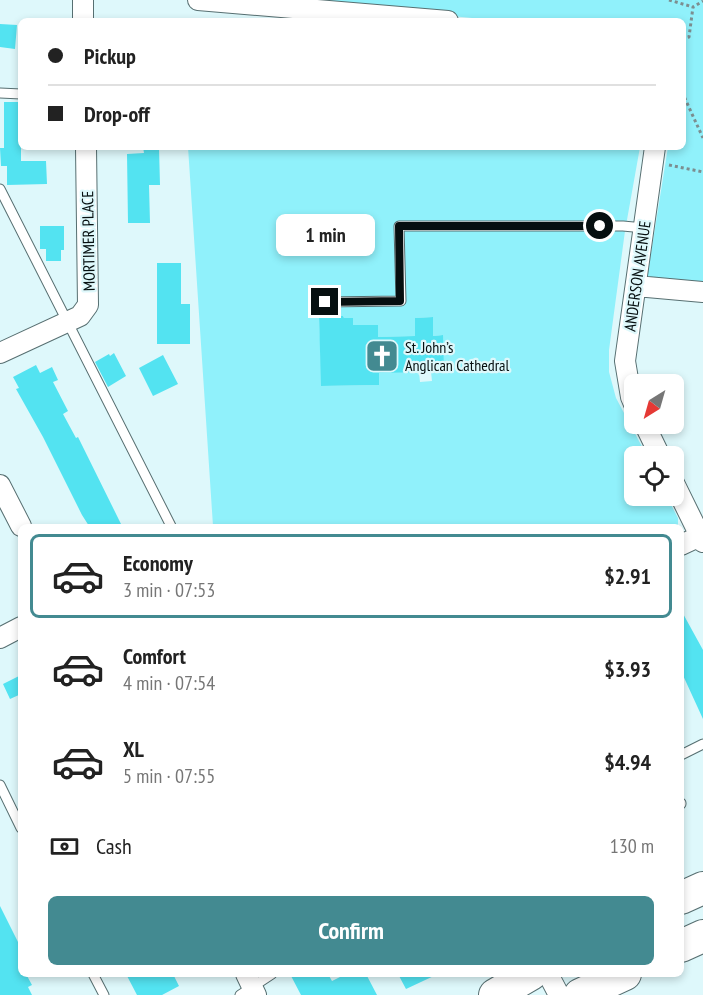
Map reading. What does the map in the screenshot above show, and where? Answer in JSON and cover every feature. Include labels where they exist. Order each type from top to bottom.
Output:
[{"type":"main road","points":[[684,897],[703,888]]},
{"type":"main road","points":[[684,945],[703,936]]},
{"type":"main road","points":[[495,995],[526,977]]},
{"type":"main road","points":[[580,995],[615,977]]},
{"type":"street","points":[[83,0],[83,18]]},
{"type":"street","points":[[198,0],[412,18]]},
{"type":"street","name":"MORTIMER PLACE","points":[[0,353],[80,316],[88,305],[86,150]]},
{"type":"street","name":"ANDERSON AVENUE","points":[[627,374],[625,361],[654,154]]},
{"type":"street","points":[[636,286],[703,292]]},
{"type":"street","points":[[0,484],[20,524]]},
{"type":"street","points":[[684,503],[702,539],[684,544]]},
{"type":"street","points":[[0,638],[18,629]]},
{"type":"street","points":[[550,977],[559,995]]},
{"type":"lane","points":[[0,93],[18,94]]},
{"type":"lane","points":[[0,189],[170,524]]},
{"type":"lane","points":[[325,302],[400,301],[399,226],[623,226],[644,228]]},
{"type":"lane","points":[[684,754],[703,744]]},
{"type":"lane","points":[[0,785],[18,822]]},
{"type":"lane","points":[[95,977],[104,995]]},
{"type":"lane","points":[[249,988],[267,977]]},
{"type":"path","points":[[669,0],[693,7],[703,1]]},
{"type":"path","points":[[686,38],[689,37],[693,7]]},
{"type":"path","points":[[686,101],[703,138]]},
{"type":"path","points":[[654,154],[703,172]]},
{"type":"shaded area","points":[[287,0],[703,0],[703,285],[647,278],[668,150],[686,150],[686,18],[472,18]]},
{"type":"shaded area","points":[[188,150],[639,150],[625,231],[609,350],[609,372],[616,398],[624,413],[624,434],[635,434],[642,446],[624,446],[624,506],[672,506],[678,518],[678,524],[213,524]],"holes":[[[319,317],[353,318],[353,325],[377,325],[378,337],[415,336],[415,318],[432,317],[433,336],[442,335],[431,372],[432,381],[420,382],[419,372],[379,373],[379,385],[322,386]]]},
{"type":"building","points":[[0,24],[17,25],[15,49],[0,47]]},
{"type":"building","points":[[4,102],[18,102],[18,150],[21,150],[21,161],[46,161],[47,184],[7,185],[7,166],[1,166],[0,148],[4,148]]},
{"type":"building","points":[[144,150],[159,150],[160,185],[149,185],[150,223],[128,223],[127,154],[144,153]]},
{"type":"building","points":[[40,226],[64,226],[64,250],[61,250],[61,261],[46,261],[46,249],[40,249]]},
{"type":"building","points":[[157,263],[181,263],[181,304],[190,304],[190,344],[157,344]]},
{"type":"building","name":"St. John’s Anglican Cathedral","points":[[319,316],[353,318],[353,325],[378,325],[378,337],[415,336],[415,318],[433,317],[433,336],[443,335],[444,372],[379,373],[379,385],[321,386]]},
{"type":"building","points":[[114,353],[126,376],[108,387],[95,362]]},
{"type":"building","points":[[163,355],[178,384],[153,396],[139,368]]},
{"type":"building","points":[[36,365],[40,373],[52,367],[58,380],[53,382],[68,411],[63,414],[76,438],[78,437],[121,524],[88,524],[16,389],[19,388],[13,377]]},
{"type":"building","points":[[684,615],[703,650],[703,719],[684,678]]},
{"type":"building","points":[[18,676],[18,695],[10,699],[3,684]]},
{"type":"building","points":[[0,906],[18,942],[18,977],[28,977],[32,985],[28,987],[32,995],[0,995]]},
{"type":"building","points":[[128,977],[174,977],[179,986],[162,995],[137,995]]},
{"type":"building","points":[[292,977],[330,977],[332,981],[340,977],[368,977],[377,995],[301,995]]},
{"type":"building","points":[[400,977],[432,977],[406,989]]},
{"type":"place","name":"St. John’s Anglican Cathedral","points":[[382,356]]},
{"type":"route","points":[[325,302],[400,301],[399,226],[600,226]]}]
